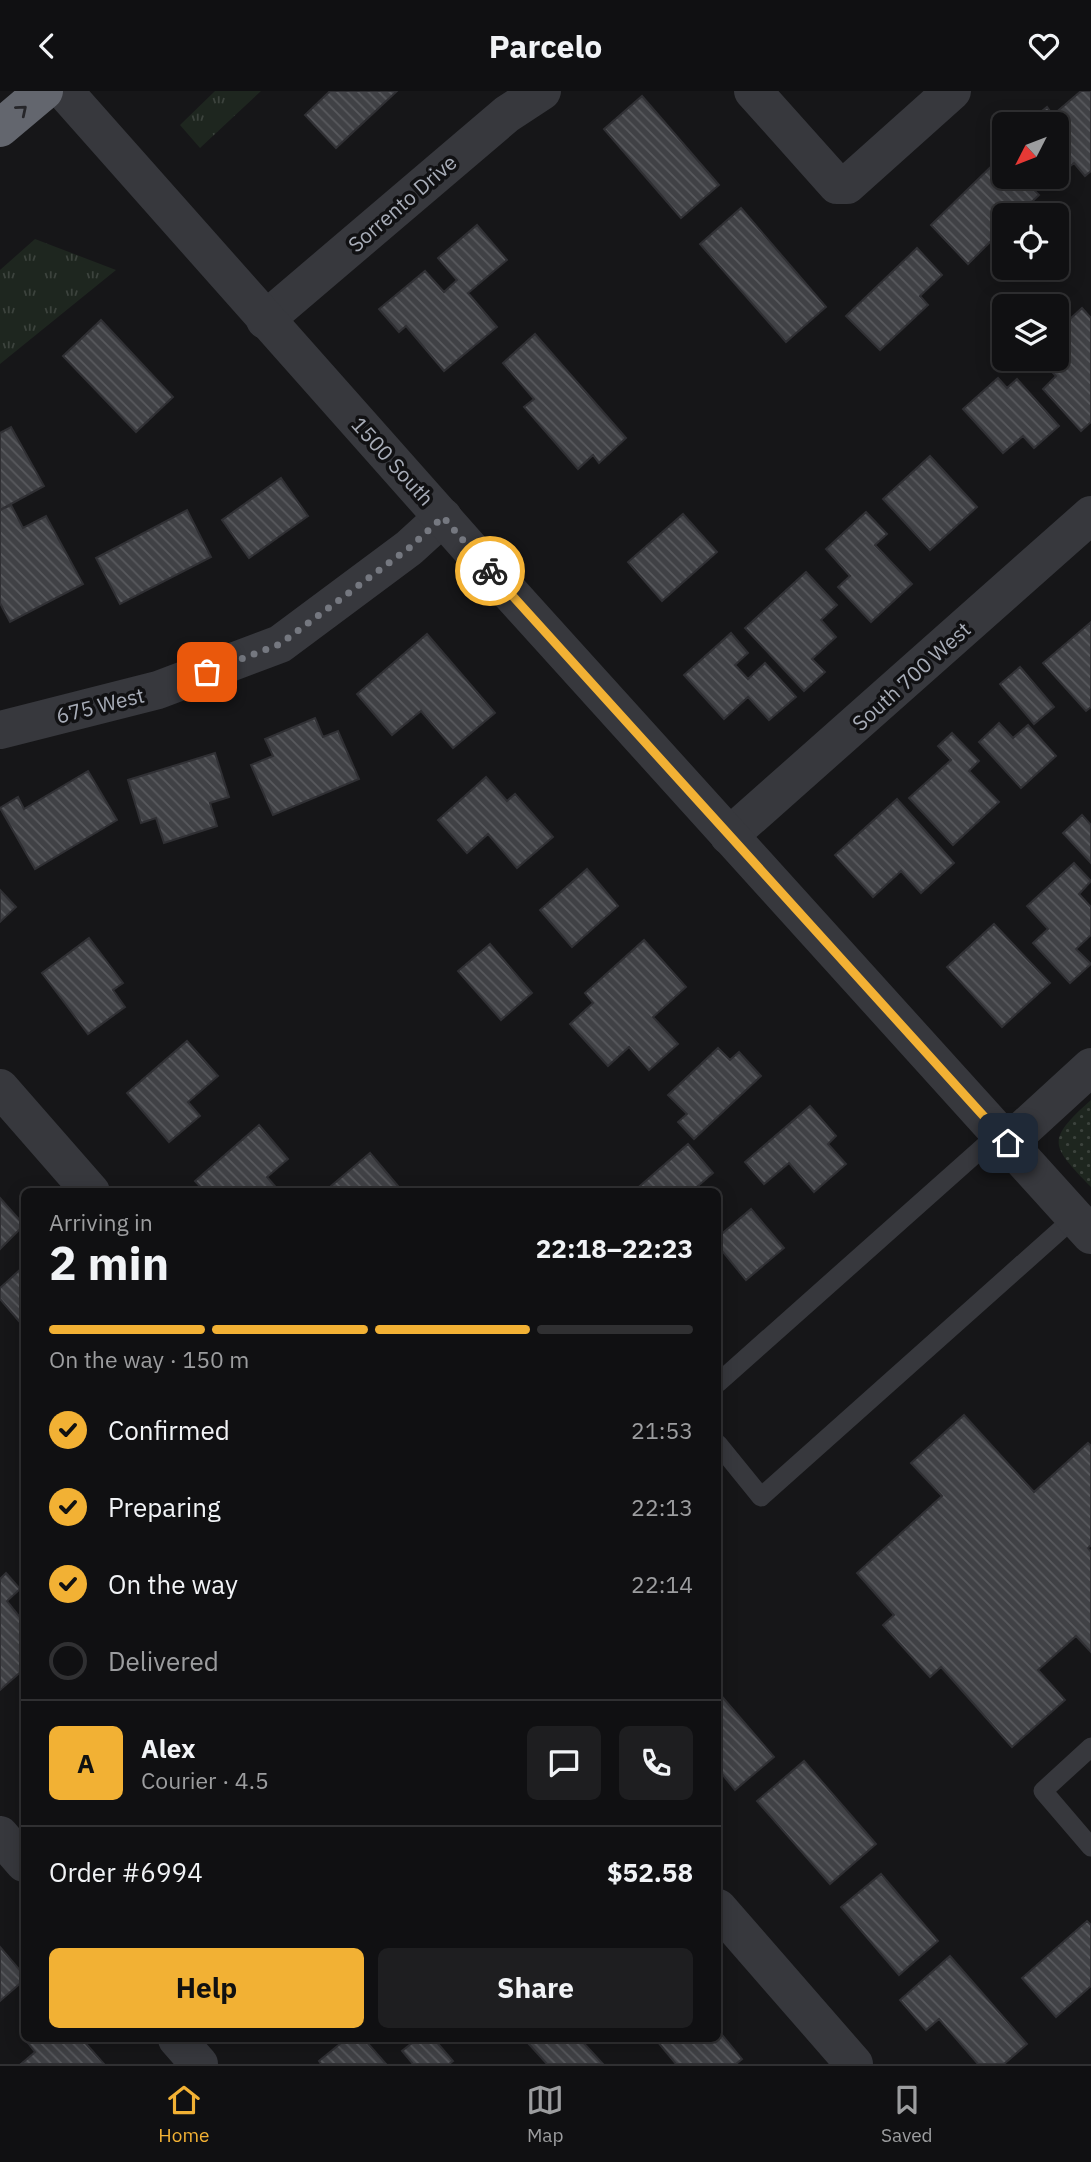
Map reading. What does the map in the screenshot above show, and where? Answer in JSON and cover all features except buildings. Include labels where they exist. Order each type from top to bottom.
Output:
[{"type":"highway","points":[[0,128],[44,91]]},
{"type":"street","name":"1500 South","points":[[64,91],[265,320],[1083,1226]]},
{"type":"street","name":"Sorrento Drive","points":[[265,320],[507,114],[542,91]]},
{"type":"street","points":[[753,91],[837,185],[847,184],[951,91]]},
{"type":"street","name":"South 700 West","points":[[729,836],[1091,515]]},
{"type":"street","name":"675 West","points":[[0,730],[158,690],[280,644],[409,548],[443,517]]},
{"type":"street","points":[[1004,1138],[1091,1067]]},
{"type":"street","points":[[0,1088],[88,1188]]},
{"type":"street","points":[[0,1835],[21,1860]]},
{"type":"street","points":[[721,1911],[854,2064]]},
{"type":"street","points":[[180,2042],[200,2064]]},
{"type":"lane","points":[[721,1380],[1004,1138]]},
{"type":"lane","points":[[721,1448],[761,1497],[1083,1226]]},
{"type":"lane","points":[[1091,1748],[1043,1791],[1091,1847]]},
{"type":"green space","points":[[215,91],[261,91],[200,148],[180,125]]},
{"type":"green space","points":[[35,239],[116,270],[0,364],[0,270]]},
{"type":"green space","points":[[1091,1100],[1091,1187],[1061,1152],[1059,1143],[1060,1134],[1066,1125]]},
{"type":"way so far","points":[[207,672],[280,644],[409,548],[443,517],[490,571]]},
{"type":"route","points":[[490,571],[1008,1143]]}]
